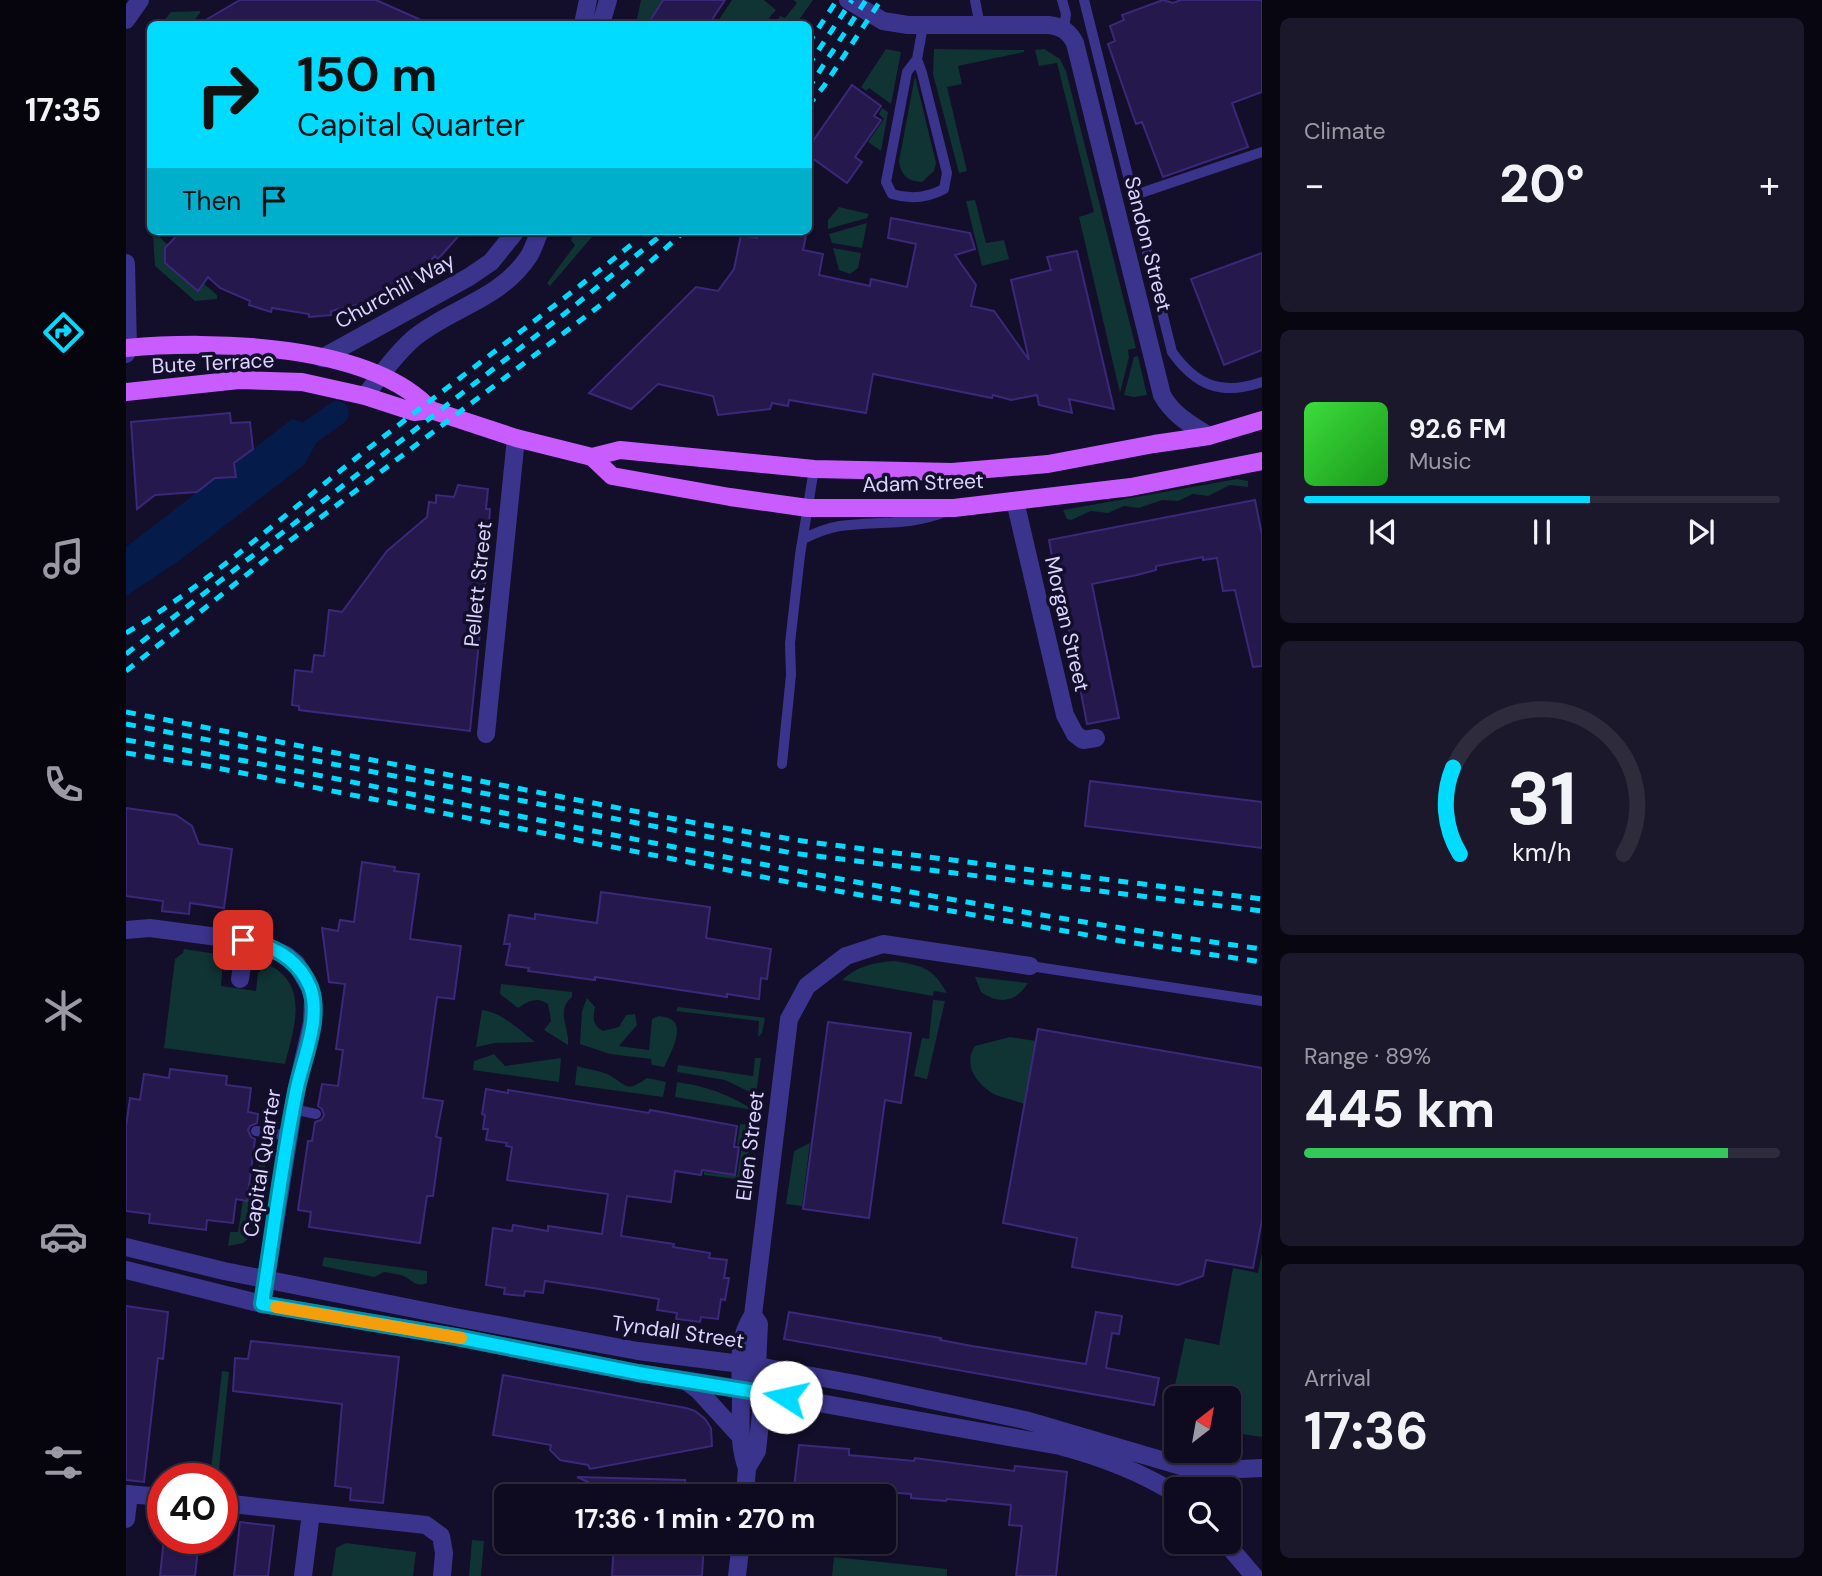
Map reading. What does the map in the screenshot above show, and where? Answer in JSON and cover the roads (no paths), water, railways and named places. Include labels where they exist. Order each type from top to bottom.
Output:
[{"type":"main road","name":"Bute Terrace","points":[[127,350],[182,344],[234,345],[322,358]]},
{"type":"main road","name":"Adam Street","points":[[322,358],[380,375],[406,388],[420,398],[431,411]]},
{"type":"main road","name":"Bute Terrace","points":[[126,392],[239,380],[302,382]]},
{"type":"main road","name":"Adam Street","points":[[302,382],[365,396],[414,411],[431,411],[516,438],[592,457],[620,450],[814,469],[952,472],[999,470],[1209,436],[1262,420]]},
{"type":"main road","name":"Adam Street","points":[[592,457],[612,476],[694,492],[808,508],[954,508],[1131,487],[1262,461]]},
{"type":"street","points":[[126,20],[140,0]]},
{"type":"street","points":[[584,21],[588,0]]},
{"type":"street","points":[[602,21],[608,0]]},
{"type":"street","points":[[848,0],[883,21],[923,26],[1048,24],[1070,36]]},
{"type":"street","name":"Sandon Street","points":[[1070,36],[1162,395],[1169,408],[1209,436]]},
{"type":"street","name":"Churchill Way","points":[[322,358],[469,277],[492,262],[513,235]]},
{"type":"street","points":[[365,396],[380,375],[424,331],[478,302],[502,285],[530,255],[538,235]]},
{"type":"street","points":[[126,263],[127,350]]},
{"type":"street","name":"Pellett Street","points":[[486,734],[516,438]]},
{"type":"street","name":"Morgan Street","points":[[1015,500],[1065,715],[1075,734],[1083,740],[1096,738]]},
{"type":"street","name":"Capital Quarter","points":[[126,930],[150,928],[246,941],[271,948],[296,963],[310,988],[313,999],[312,1022],[293,1110],[262,1304]]},
{"type":"street","points":[[240,979],[246,941]]},
{"type":"street","name":"Ellen Street","points":[[747,1468],[741,1452],[741,1389],[738,1364],[746,1328],[752,1315],[789,1019],[807,986],[846,956],[883,944],[1030,966]]},
{"type":"street","name":"Tyndall Street","points":[[126,1247],[266,1279],[624,1349],[757,1366],[856,1384],[1025,1420],[1188,1468],[1218,1471],[1262,1468]]},
{"type":"street","points":[[126,1270],[262,1304],[1060,1446],[1111,1460],[1164,1487]]},
{"type":"street","name":"Ellen Street","points":[[747,1468],[757,1451],[761,1393],[757,1366],[759,1324],[752,1315]]},
{"type":"street","points":[[684,1380],[698,1390],[740,1436]]},
{"type":"street","points":[[746,1484],[747,1468]]},
{"type":"street","points":[[126,1519],[128,1494],[147,1496]]},
{"type":"street","points":[[238,1505],[426,1525],[441,1536],[444,1553],[442,1576]]},
{"type":"street","points":[[303,1576],[311,1513]]},
{"type":"street","points":[[737,1576],[740,1554]]},
{"type":"street","points":[[1235,1554],[1254,1576]]},
{"type":"lane","points":[[975,0],[979,26]]},
{"type":"lane","points":[[1062,0],[1070,36]]},
{"type":"lane","points":[[1084,0],[1172,352],[1184,369],[1205,383],[1226,390],[1262,382]]},
{"type":"lane","points":[[917,59],[947,173],[944,189],[931,196],[905,198],[892,194],[886,182],[907,72],[917,59],[923,26]]},
{"type":"lane","points":[[1132,196],[1262,152]]},
{"type":"lane","points":[[782,764],[792,674],[790,643],[814,469]]},
{"type":"lane","points":[[803,539],[831,528],[888,525],[932,517],[954,508]]},
{"type":"lane","points":[[1030,966],[1262,1001]]},
{"type":"lane","points":[[293,1110],[316,1114]]},
{"type":"lane","points":[[256,1131],[289,1136]]},
{"type":"water","points":[[292,419],[317,426],[322,432],[305,464],[180,560],[126,596],[126,547]]},
{"type":"waterway","points":[[292,445],[337,413]]},
{"type":"railway","points":[[812,38],[837,0]]},
{"type":"railway","points":[[812,60],[852,0]]},
{"type":"railway","points":[[812,83],[866,0]]},
{"type":"railway","points":[[812,101],[881,0]]},
{"type":"railway","points":[[126,654],[568,311],[661,235]]},
{"type":"railway","points":[[126,671],[275,552],[606,301],[680,235]]},
{"type":"railway","points":[[126,633],[214,572],[637,240]]},
{"type":"railway","points":[[126,712],[701,824],[809,842],[1262,899]]},
{"type":"railway","points":[[126,724],[792,853],[1262,911]]},
{"type":"railway","points":[[126,740],[272,766],[887,888],[1262,949]]},
{"type":"railway","points":[[126,753],[207,766],[798,884],[1127,942],[1262,962]]}]
